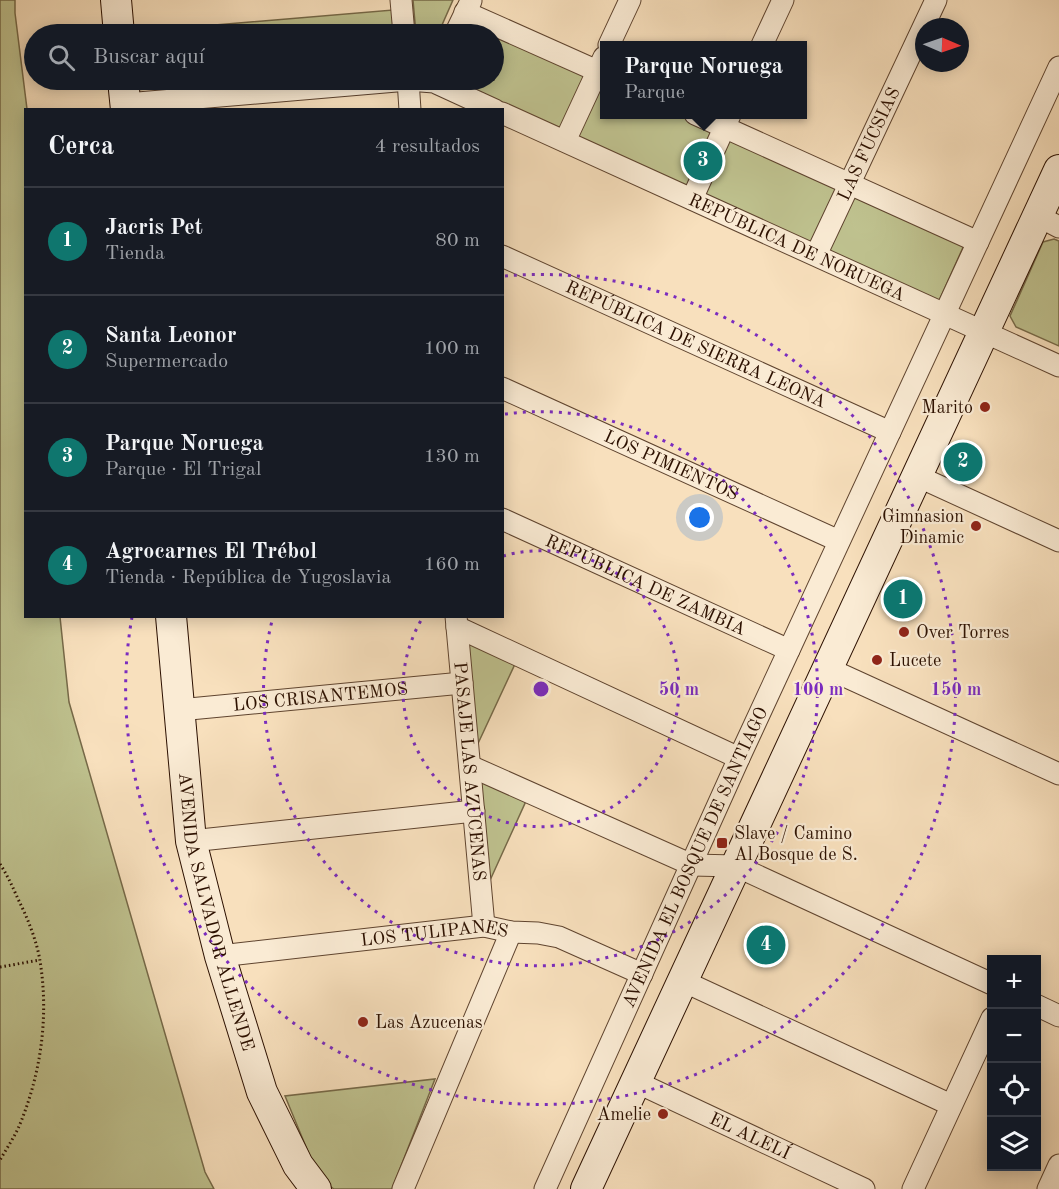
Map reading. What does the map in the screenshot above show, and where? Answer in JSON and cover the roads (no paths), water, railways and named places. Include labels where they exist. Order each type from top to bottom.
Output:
[{"type":"main road","points":[[116,0],[118,24]]},
{"type":"main road","points":[[591,1188],[636,1082],[984,331],[1048,222],[1059,170]]},
{"type":"main road","name":"AVENIDA SALVADOR ALLENDE","points":[[171,618],[191,841],[220,956],[262,1092],[298,1165],[316,1189]]},
{"type":"street","points":[[401,0],[403,24]]},
{"type":"street","points":[[611,41],[630,0]]},
{"type":"street","points":[[764,41],[783,0]]},
{"type":"street","name":"LAS FUCSIAS","points":[[816,255],[936,0]]},
{"type":"street","points":[[460,24],[468,6],[600,66]]},
{"type":"street","name":"AVENIDA EL BOSQUE DE SANTIAGO","points":[[545,1189],[739,758],[1059,67]]},
{"type":"street","points":[[565,141],[600,71]]},
{"type":"street","points":[[125,98],[251,90]]},
{"type":"street","points":[[409,90],[410,108]]},
{"type":"street","points":[[453,90],[491,108]]},
{"type":"street","name":"REPÚBLICA DE NORUEGA","points":[[504,114],[1059,366]]},
{"type":"street","points":[[692,199],[727,121],[850,184],[978,242]]},
{"type":"street","name":"REPÚBLICA DE SIERRA LEONA","points":[[504,257],[890,432]]},
{"type":"street","name":"LOS PIMIENTOS","points":[[504,389],[839,541]]},
{"type":"street","points":[[917,476],[1059,541]]},
{"type":"street","name":"REPÚBLICA DE ZAMBIA","points":[[504,520],[789,650]]},
{"type":"street","points":[[456,622],[739,758]]},
{"type":"street","name":"PASAJE LAS AZUCENAS","points":[[456,622],[484,926]]},
{"type":"street","points":[[827,668],[1059,774]]},
{"type":"street","name":"LOS CRISANTEMOS","points":[[179,710],[462,683]]},
{"type":"street","points":[[470,766],[692,865],[736,866],[987,982]]},
{"type":"street","points":[[191,841],[474,811]]},
{"type":"street","name":"LOS TULIPANES","points":[[220,956],[484,926],[511,932],[538,933],[559,937],[642,974]]},
{"type":"street","points":[[403,1189],[511,932]]},
{"type":"street","points":[[683,981],[951,1105]]},
{"type":"street","points":[[1041,1007],[1058,1014]]},
{"type":"street","points":[[913,1189],[987,1029]]},
{"type":"street","name":"EL ALELÍ","points":[[636,1082],[864,1189]]},
{"type":"street","points":[[1048,1189],[1059,1165]]},
{"type":"place","name":"Parque Noruega","points":[[703,161]]},
{"type":"place","name":"Marito","points":[[985,407]]},
{"type":"place","name":"Santa Leonor","points":[[963,462]]},
{"type":"place","name":"Gimnasion Dinamic","points":[[976,526]]},
{"type":"place","name":"Jacris Pet","points":[[903,599]]},
{"type":"place","name":"Over Torres","points":[[904,632]]},
{"type":"place","name":"Lucete","points":[[877,660]]},
{"type":"place","name":"Slave / Camino Al Bosque de S.","points":[[722,843]]},
{"type":"place","name":"Agrocarnes El Trébol","points":[[766,945]]},
{"type":"place","name":"Las Azucenas","points":[[363,1022]]},
{"type":"place","name":"Amelie","points":[[663,1114]]}]
